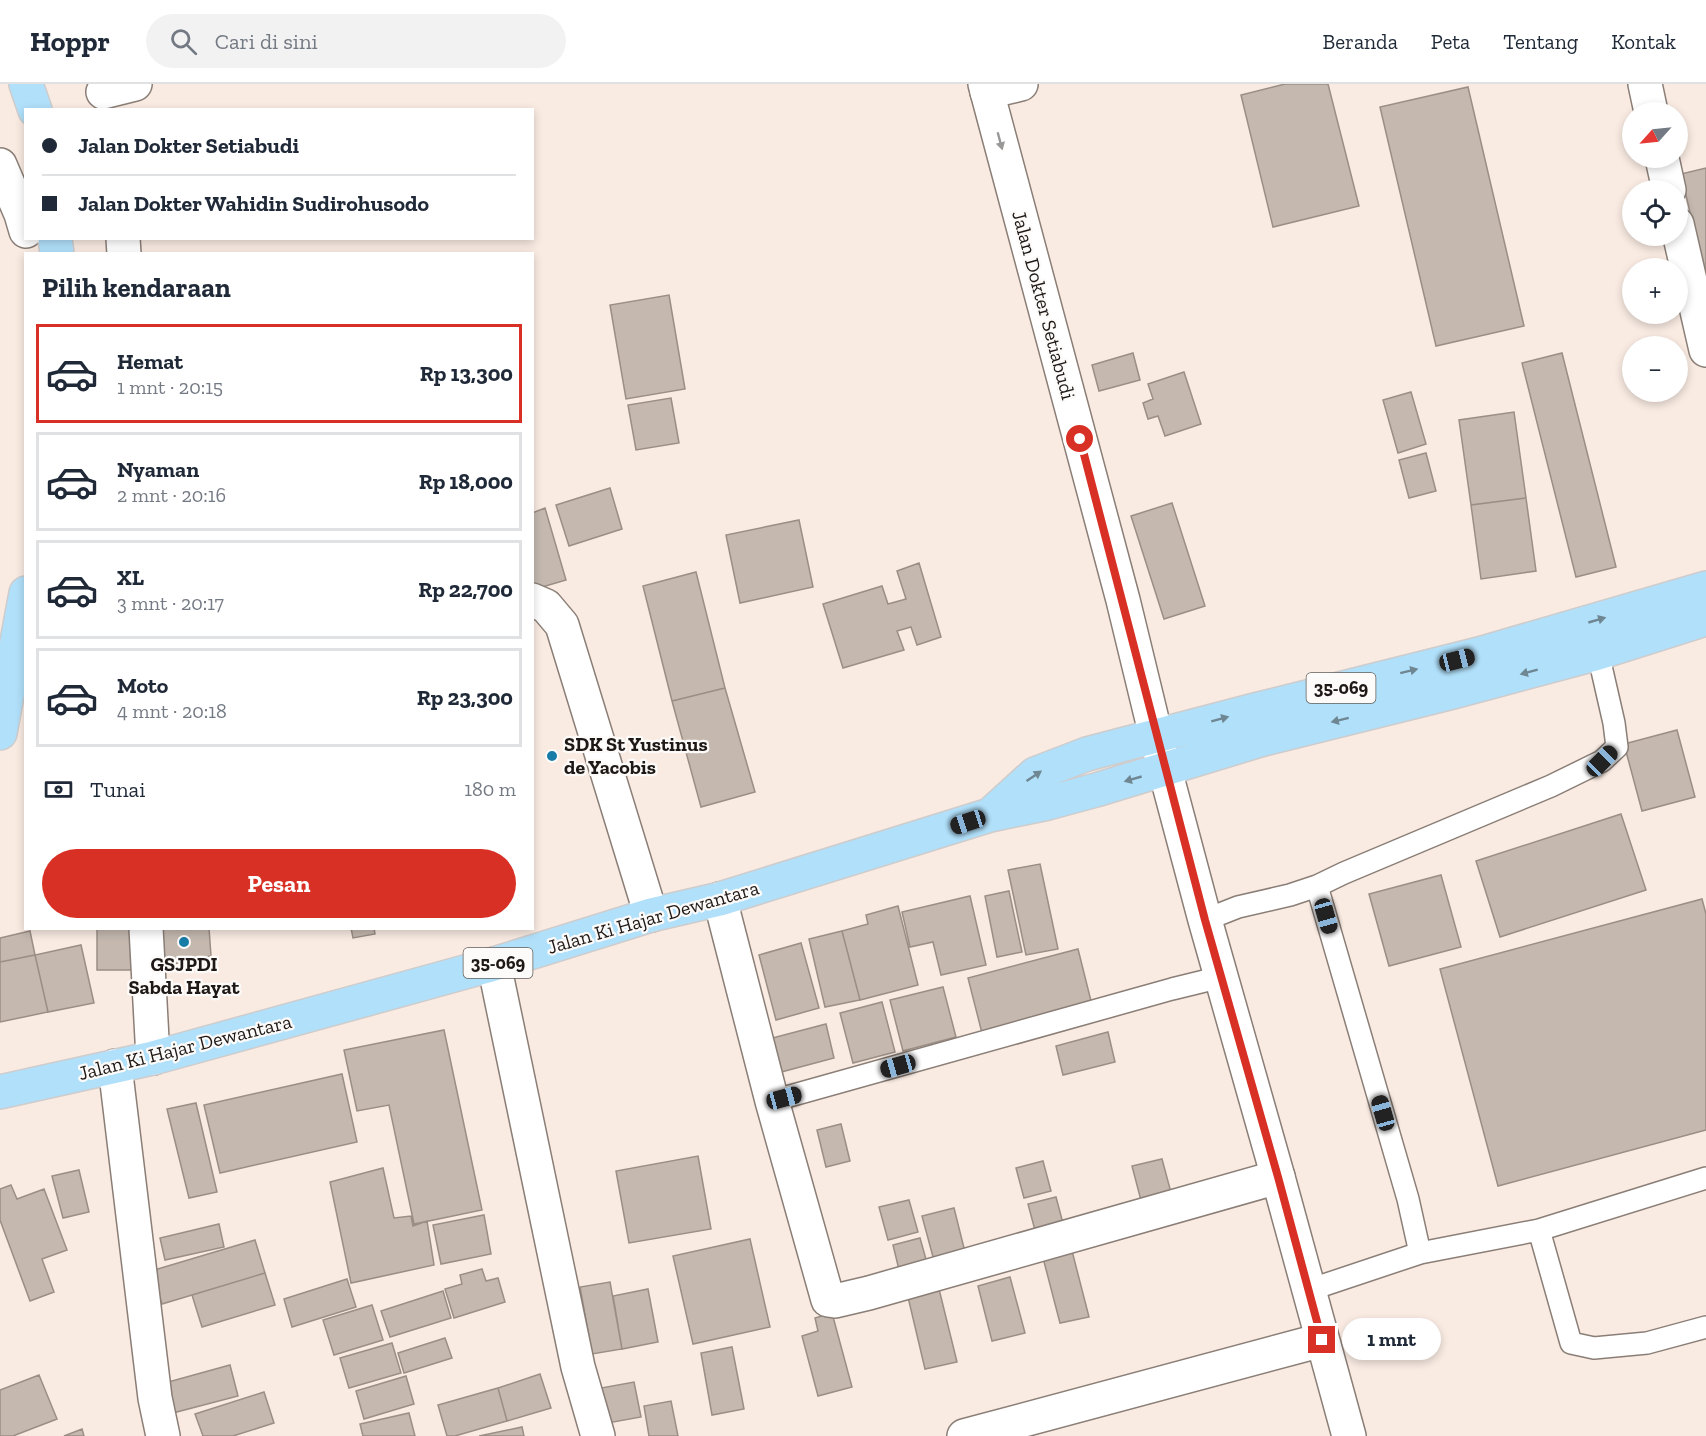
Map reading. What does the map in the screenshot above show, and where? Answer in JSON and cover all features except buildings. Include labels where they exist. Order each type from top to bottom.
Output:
[{"type":"main road","points":[[26,84],[34,108]]},
{"type":"main road","name":"Jalan Ki Hajar Dewantara","points":[[990,814],[1035,774],[1087,754],[1479,654],[1706,588]]},
{"type":"main road","points":[[0,733],[24,604]]},
{"type":"main road","name":"Jalan Ki Hajar Dewantara","points":[[0,1092],[153,1058],[494,964],[651,915],[720,899],[990,814],[1048,803],[1166,770],[1260,740],[1454,692],[1706,619]]},
{"type":"street","points":[[102,95],[135,84]]},
{"type":"street","points":[[986,88],[1021,84]]},
{"type":"street","points":[[1645,84],[1649,102]]},
{"type":"street","name":"Jalan Dokter Setiabudi","points":[[986,88],[1120,589],[1205,920],[1349,1436]]},
{"type":"street","points":[[0,165],[24,224]]},
{"type":"street","points":[[1682,246],[1706,350]]},
{"type":"street","points":[[534,601],[546,606],[562,625],[651,915]]},
{"type":"street","points":[[720,899],[772,1101],[827,1299],[830,1301],[869,1293],[1278,1177]]},
{"type":"street","points":[[146,930],[153,1058]]},
{"type":"street","points":[[494,964],[578,1367],[598,1436]]},
{"type":"street","points":[[116,1066],[155,1398],[163,1436]]},
{"type":"street","points":[[964,1436],[1322,1340]]},
{"type":"lane","points":[[1205,920],[1238,907],[1317,886],[1551,786],[1602,761],[1617,747],[1598,652]]},
{"type":"lane","points":[[1317,886],[1408,1199],[1420,1253]]},
{"type":"lane","points":[[772,1101],[1221,977]]},
{"type":"lane","points":[[1309,1290],[1420,1253],[1539,1230],[1706,1178]]},
{"type":"lane","points":[[1539,1230],[1571,1343],[1594,1348],[1647,1343],[1706,1328]]},
{"type":"place","name":"SDK St Yustinus de Yacobis","points":[[552,756]]},
{"type":"place","name":"GSJPDI Sabda Hayat","points":[[184,942]]},
{"type":"route","points":[[1080,439],[1205,920],[1322,1340]]}]
